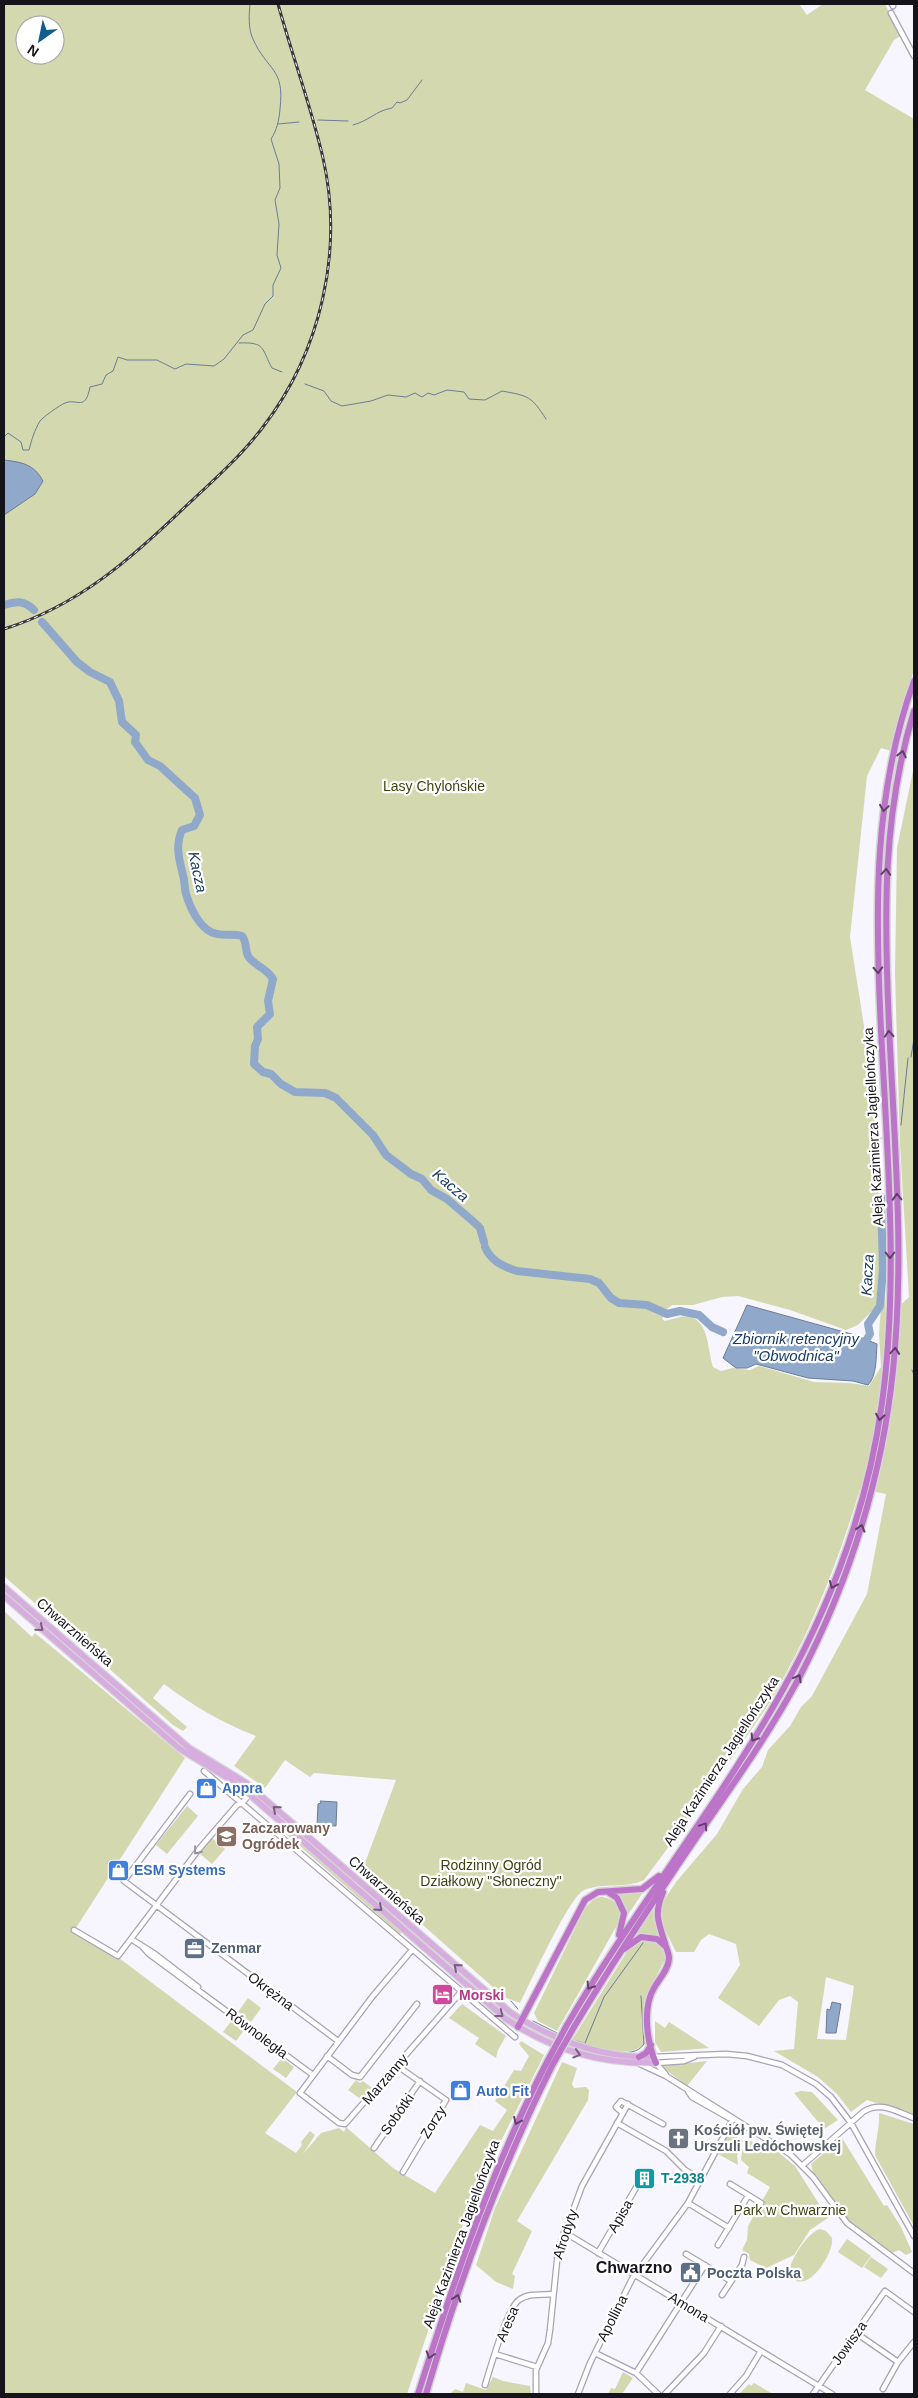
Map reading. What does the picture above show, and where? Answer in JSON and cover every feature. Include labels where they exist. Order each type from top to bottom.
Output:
[{"type":"highway","name":"Aleja Kazimierza Jagiellończyka","points":[[418,2394],[477,2217],[509,2140],[614,1947],[747,1750],[782,1693],[807,1644],[838,1572],[854,1528],[875,1443],[888,1346],[891,1281],[877,938],[878,865],[885,797],[892,760],[914,681]]},
{"type":"highway","name":"Aleja Kazimierza Jagiellończyka","points":[[570,2026],[763,1739],[801,1673],[846,1572],[869,1501],[880,1453],[893,1371],[899,1261],[886,956],[886,876],[896,784],[914,711]]},
{"type":"highway","points":[[518,2027],[582,1903],[594,1894],[642,1889],[666,1870]]},
{"type":"highway","points":[[654,2060],[648,2017],[649,2001],[667,1967],[669,1959],[656,1910],[667,1881]]},
{"type":"highway","points":[[607,1892],[617,1898],[624,1912],[623,1923],[614,1947]]},
{"type":"highway","points":[[618,1955],[641,1937],[657,1940],[666,1947]]},
{"type":"highway","points":[[639,2060],[651,2045]]},
{"type":"highway","name":"Aleja Kazimierza Jagiellończyka","points":[[426,2394],[464,2275],[498,2183],[550,2063]]},
{"type":"main road","name":"Chwarznieńska","points":[[4,1587],[190,1748],[234,1774],[467,1987],[518,2027],[545,2042],[575,2054],[607,2061],[654,2060]]},
{"type":"main road","name":"Chwarznieńska","points":[[4,1596],[186,1754],[252,1792],[495,2001],[522,2020],[576,2046],[639,2060]]},
{"type":"street","points":[[891,13],[914,56]]},
{"type":"street","name":"Chwarznieńska","points":[[204,1771],[515,2037]]},
{"type":"street","points":[[74,1930],[118,1956],[199,1849],[237,1805],[242,1803],[252,1792]]},
{"type":"street","name":"Okrężna","points":[[190,1794],[125,1878],[126,1883],[338,2041]]},
{"type":"street","name":"Równoległa","points":[[131,1939],[313,2075]]},
{"type":"street","points":[[313,2075],[338,2041],[412,1950]]},
{"type":"street","name":"Marzanny","points":[[313,2075],[300,2093],[343,2124],[461,1992]]},
{"type":"street","points":[[327,2056],[354,2076],[360,2077],[417,2004]]},
{"type":"street","name":"Chwarznieńska","points":[[654,2060],[684,2061],[696,2056],[733,2054],[762,2059],[782,2065],[823,2090],[838,2105],[851,2123],[914,2236]]},
{"type":"street","name":"Chwarznieńska","points":[[639,2060],[780,2146],[803,2165],[847,2223],[914,2273]]},
{"type":"street","name":"Chwarznieńska","points":[[654,2060],[666,2076]]},
{"type":"street","name":"Zorzy","points":[[396,2065],[446,2100],[403,2172]]},
{"type":"street","name":"Sobótki","points":[[374,2148],[420,2081]]},
{"type":"street","name":"Afrodyty","points":[[536,2394],[537,2367],[549,2336],[556,2256],[587,2175],[623,2113],[628,2104],[622,2101],[617,2104],[617,2109],[623,2113]]},
{"type":"street","points":[[628,2104],[663,2124]]},
{"type":"street","points":[[803,2165],[867,2109],[878,2106],[914,2118]]},
{"type":"street","name":"Apollina","points":[[578,2394],[594,2353],[635,2274],[688,2203],[733,2119]]},
{"type":"street","points":[[617,2123],[666,2151],[684,2170],[701,2180]]},
{"type":"street","name":"Apisa","points":[[598,2253],[641,2179]]},
{"type":"street","points":[[730,2184],[760,2203]]},
{"type":"street","points":[[718,2245],[748,2196]]},
{"type":"street","points":[[688,2203],[729,2228]]},
{"type":"street","name":"Amona","points":[[564,2232],[832,2394]]},
{"type":"street","points":[[686,2254],[731,2281]]},
{"type":"street","points":[[722,2295],[744,2257]]},
{"type":"street","points":[[636,2373],[680,2302],[705,2266]]},
{"type":"street","name":"Jowisza","points":[[813,2394],[885,2291],[914,2312]]},
{"type":"street","name":"Aresa","points":[[485,2386],[495,2354],[518,2300],[524,2297],[553,2294]]},
{"type":"street","points":[[666,2394],[704,2353],[720,2326]]},
{"type":"street","points":[[856,2333],[898,2362]]},
{"type":"street","points":[[883,2389],[898,2362],[914,2342]]},
{"type":"street","points":[[730,2394],[746,2376],[761,2351]]},
{"type":"street","points":[[594,2353],[636,2373],[658,2394]]},
{"type":"street","name":"Aresa","points":[[495,2354],[537,2367]]},
{"type":"green space","name":"Lasy Chylońskie","points":[[4,4],[799,4],[807,15],[823,4],[885,4],[901,36],[894,40],[865,90],[914,119],[914,669],[891,751],[881,748],[867,776],[850,937],[872,1077],[886,1319],[909,1297],[900,1144],[895,974],[897,848],[914,766],[914,2115],[867,2100],[851,2112],[837,2094],[818,2077],[774,2051],[794,2049],[798,2002],[790,1996],[779,2000],[759,2026],[718,1998],[740,1965],[736,1944],[709,1934],[701,1940],[694,1952],[676,1952],[663,1926],[660,1911],[661,1905],[676,1882],[717,1834],[743,1789],[762,1767],[768,1750],[790,1726],[801,1707],[812,1696],[867,1594],[886,1494],[860,1489],[824,1593],[788,1669],[770,1702],[677,1835],[644,1880],[630,1884],[599,1886],[584,1890],[577,1896],[560,1924],[520,2003],[504,1997],[362,1871],[396,1780],[314,1773],[310,1777],[285,1760],[265,1788],[234,1766],[256,1736],[208,1713],[164,1684],[153,1698],[187,1727],[183,1731],[173,1725],[4,1576]],"holes":[[[738,1296],[790,1310],[846,1330],[858,1325],[878,1305],[881,1306],[879,1334],[881,1367],[869,1386],[850,1383],[814,1382],[759,1366],[750,1370],[733,1368],[721,1371],[713,1367],[706,1334],[697,1320],[690,1317],[680,1317],[665,1321],[662,1319],[667,1309],[672,1305],[693,1305],[722,1297]],[[826,1977],[854,1986],[846,2040],[817,2039]]]},
{"type":"green space","points":[[4,1611],[32,1637],[35,1633],[185,1758],[74,1931],[115,1955],[297,2092],[265,2133],[296,2153],[302,2145],[301,2142],[310,2131],[315,2135],[303,2154],[321,2133],[339,2128],[344,2132],[346,2127],[393,2168],[435,2193],[480,2125],[493,2131],[507,2110],[495,2101],[514,2070],[521,2071],[529,2056],[519,2044],[521,2041],[544,2055],[499,2145],[449,2256],[429,2328],[407,2394],[4,2394]]},
{"type":"green space","points":[[187,1806],[198,1816],[167,1854],[156,1845]]},
{"type":"green space","points":[[277,1826],[291,1834],[402,1932],[400,1934]]},
{"type":"green space","points":[[212,1838],[225,1849],[212,1864],[199,1853]]},
{"type":"green space","points":[[644,1891],[627,1916],[623,1903],[616,1893],[631,1894]]},
{"type":"green space","points":[[605,1897],[615,1904],[619,1911],[620,1920],[557,2031],[538,2021],[534,2013],[585,1908],[593,1900]]},
{"type":"green space","points":[[653,1909],[654,1921],[661,1940],[651,1934],[635,1936]]},
{"type":"green space","points":[[640,1940],[650,1941],[660,1946],[665,1959],[645,1999],[643,2010],[645,2044],[637,2049],[619,2052],[599,2049],[572,2040],[628,1950]]},
{"type":"green space","points":[[248,1998],[261,2008],[251,2022],[238,2012]]},
{"type":"green space","points":[[462,2004],[506,2036],[496,2058],[475,2044],[479,2038],[449,2018]]},
{"type":"green space","points":[[232,2020],[245,2029],[236,2041],[223,2032]]},
{"type":"green space","points":[[655,2021],[665,2028],[669,2022],[709,2048],[661,2052],[655,2042]]},
{"type":"green space","points":[[282,2058],[294,2067],[286,2078],[273,2069]]},
{"type":"green space","points":[[707,2061],[687,2086],[661,2066]]},
{"type":"green space","points":[[562,2062],[577,2068],[572,2084],[574,2088],[586,2087],[589,2090],[588,2100],[517,2221],[532,2231],[512,2274],[515,2276],[513,2289],[496,2282],[476,2265],[495,2208]]},
{"type":"green space","points":[[356,2080],[360,2083],[363,2081],[372,2088],[362,2100],[348,2090]]},
{"type":"green space","points":[[801,2091],[812,2092],[838,2120],[824,2129],[794,2093]]},
{"type":"green space","points":[[879,2113],[914,2124],[914,2226],[875,2155]]},
{"type":"green space","points":[[729,2134],[738,2137],[735,2143],[733,2142],[731,2145],[735,2148],[741,2139],[743,2141],[737,2155],[738,2165],[718,2154]]},
{"type":"green space","points":[[842,2138],[884,2206],[887,2205],[901,2227],[912,2252],[906,2255],[899,2250],[892,2253],[848,2222],[813,2173],[811,2164]]},
{"type":"green space","name":"Park w Chwarznie","points":[[747,2139],[763,2148],[778,2152],[795,2166],[828,2218],[810,2230],[794,2255],[766,2268],[750,2260],[749,2254],[742,2250],[747,2240],[748,2226],[770,2187],[747,2173],[749,2167],[741,2160],[742,2151]]},
{"type":"green space","points":[[820,2229],[826,2231],[832,2238],[829,2253],[818,2271],[810,2278],[803,2281],[796,2280],[789,2274],[795,2255],[810,2235]]},
{"type":"green space","points":[[847,2239],[871,2256],[862,2268],[838,2252]]},
{"type":"green space","points":[[871,2257],[888,2269],[881,2278],[864,2267]]},
{"type":"green space","points":[[623,2372],[633,2378],[622,2394],[608,2394],[611,2388],[615,2389]]},
{"type":"green space","points":[[493,2377],[503,2381],[530,2386],[531,2394],[450,2394],[455,2389],[463,2392],[466,2383],[486,2390]]},
{"type":"green space","points":[[754,2383],[773,2394],[739,2394],[749,2384],[751,2386]]},
{"type":"water","points":[[4,460],[31,467],[43,481],[35,494],[4,515]]},
{"type":"water","name":"Zbiornik retencyjny \"Obwodnica\"","points":[[747,1305],[855,1335],[877,1344],[875,1366],[871,1381],[868,1385],[853,1381],[808,1378],[756,1364],[747,1368],[736,1368],[723,1358]]},
{"type":"water","points":[[320,1801],[337,1802],[336,1826],[317,1825],[318,1804],[321,1803]]},
{"type":"water","points":[[832,2002],[841,2004],[836,2033],[826,2033],[827,2009],[830,2010]]},
{"type":"waterway","points":[[4,437],[8,433],[21,442],[23,450],[29,450],[40,421],[65,403],[83,402],[88,395],[90,387],[102,384],[106,375],[113,371],[118,357],[127,360],[157,360],[175,369],[186,364],[214,366],[224,359],[243,335],[253,330],[265,304],[273,296],[273,285],[281,268],[277,255],[279,224],[275,200],[280,188],[279,164],[271,139],[278,121],[281,95],[280,85],[274,70],[258,49],[251,35],[249,21],[250,4]]},
{"type":"waterway","points":[[353,125],[381,111],[392,108],[397,102],[400,103],[407,100],[422,80]]},
{"type":"waterway","points":[[318,120],[348,121]]},
{"type":"waterway","points":[[278,124],[299,122]]},
{"type":"waterway","points":[[239,343],[258,345],[264,351],[272,368],[282,372]]},
{"type":"waterway","points":[[305,384],[324,391],[331,401],[342,406],[371,401],[388,395],[406,397],[415,393],[422,397],[428,393],[434,395],[447,390],[464,392],[469,399],[485,400],[502,391],[518,394],[533,401],[546,419]]},
{"type":"waterway","name":"Kacza","points":[[4,605],[20,602],[27,604],[34,610]]},
{"type":"waterway","name":"Kacza","points":[[42,622],[77,662],[90,672],[110,682],[119,701],[122,722],[136,735],[135,742],[148,760],[160,766],[195,798],[200,815],[194,826],[182,830],[178,847],[185,892],[190,905],[195,916],[211,932],[242,936],[248,956],[273,979],[268,1001],[270,1014],[257,1027],[258,1039],[255,1046],[254,1064],[263,1072],[271,1074],[281,1084],[295,1092],[325,1093],[336,1098],[373,1135],[386,1155],[411,1174],[422,1179],[431,1190],[447,1199],[475,1223],[480,1228],[484,1242]]},
{"type":"waterway","name":"Kacza","points":[[911,1057],[914,1039]]},
{"type":"waterway","name":"Kacza","points":[[901,1125],[908,1058]]},
{"type":"waterway","name":"Kacza","points":[[880,1188],[877,1151],[881,1138]]},
{"type":"waterway","name":"Kacza","points":[[862,1347],[870,1334],[868,1324],[880,1306],[883,1269],[881,1197]]},
{"type":"waterway","name":"Kacza","points":[[485,1247],[494,1259],[502,1265],[517,1271],[590,1279],[599,1283],[611,1298],[619,1303],[647,1305],[667,1314],[680,1311],[699,1315],[712,1327],[723,1332]]},
{"type":"waterway","points":[[912,1370],[914,1375]]},
{"type":"waterway","points":[[585,2043],[604,1997],[643,1943]]},
{"type":"waterway","points":[[577,2041],[612,2052],[622,2053],[639,2049],[644,2044],[641,1996]]},
{"type":"waterway","points":[[511,2001],[518,2009]]},
{"type":"waterway","points":[[533,2021],[557,2033]]},
{"type":"railway","points":[[4,629],[31,619],[80,594],[145,544],[216,478],[245,448],[263,427],[283,397],[300,366],[313,333],[323,299],[329,264],[331,229],[329,193],[318,139],[278,4]]},
{"type":"place","name":"Appra","points":[[206,1788]]},
{"type":"place","name":"Zaczarowany Ogródek","points":[[226,1836]]},
{"type":"place","name":"ESM Systems","points":[[118,1870]]},
{"type":"place","name":"Zenmar","points":[[195,1948]]},
{"type":"place","name":"Morski","points":[[443,1995]]},
{"type":"place","name":"Auto Fit","points":[[460,2091]]},
{"type":"place","name":"Kościół pw. Świętej Urszuli Ledóchowskej","points":[[678,2138]]},
{"type":"place","name":"T-2938","points":[[645,2178]]},
{"type":"place","name":"Poczta Polska","points":[[691,2273]]},
{"type":"district","name":"Chwarzno","points":[[634,2267]]},
{"type":"park label","name":"Rodzinny Ogród Działkowy \"Słoneczny\"","points":[[491,1874]]}]
